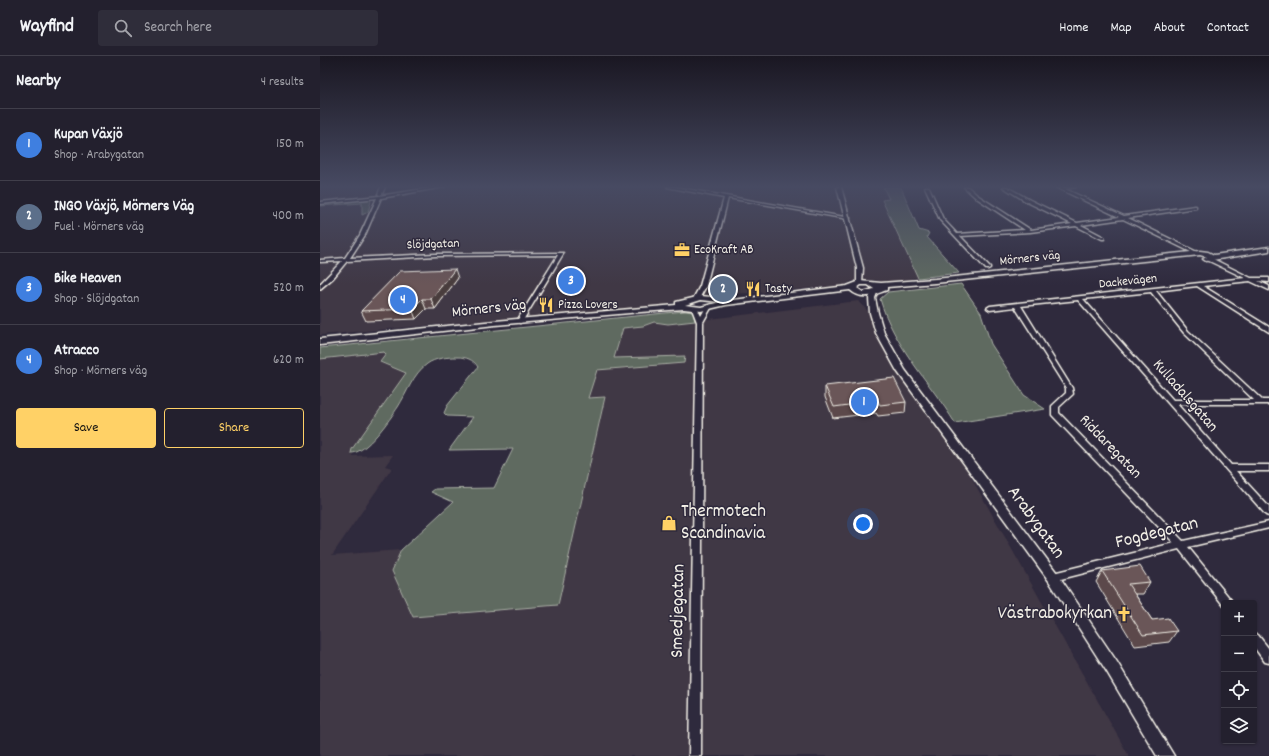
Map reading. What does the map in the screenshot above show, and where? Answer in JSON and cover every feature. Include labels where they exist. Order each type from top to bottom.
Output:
[{"type":"main road","name":"Mörners väg","points":[[858,289],[871,284],[884,285],[936,281],[1198,254],[1269,249]]},
{"type":"main road","name":"Mörners väg","points":[[1198,254],[1210,258],[1269,249]]},
{"type":"main road","name":"Mörners väg","points":[[858,289],[876,292],[936,281]]},
{"type":"main road","points":[[871,284],[878,287],[876,292]]},
{"type":"main road","points":[[709,303],[792,295],[848,292],[858,289]]},
{"type":"main road","name":"Mörners väg","points":[[320,341],[520,321],[684,307],[694,304],[709,303]]},
{"type":"street","points":[[320,287],[333,276],[347,259],[361,240],[371,220]]},
{"type":"street","points":[[694,304],[703,286],[720,220]]},
{"type":"street","points":[[848,220],[860,268],[858,289]]},
{"type":"street","points":[[942,220],[988,268]]},
{"type":"street","points":[[1014,220],[1030,231]]},
{"type":"street","points":[[1070,220],[1102,238]]},
{"type":"street","points":[[956,235],[1030,231],[1111,220]]},
{"type":"street","points":[[1127,220],[1198,254]]},
{"type":"street","name":"Slöjdgatan","points":[[347,259],[436,255],[561,254],[520,321]]},
{"type":"street","points":[[1210,258],[1269,288]]},
{"type":"street","points":[[320,261],[347,259]]},
{"type":"street","points":[[860,268],[871,284]]},
{"type":"street","name":"Dackevägen","points":[[990,308],[1250,279],[1269,280]]},
{"type":"street","points":[[1198,285],[1269,330]]},
{"type":"street","points":[[703,286],[709,303]]},
{"type":"street","name":"Arabygatan","points":[[858,289],[865,297],[874,313]]},
{"type":"street","points":[[1153,291],[1186,332],[1259,402]]},
{"type":"street","name":"Arabygatan","points":[[876,292],[872,298],[874,313],[880,333],[901,371],[1053,577],[1112,667],[1166,756]]},
{"type":"street","name":"Kulladalsgatan","points":[[1079,298],[1269,512]]},
{"type":"street","name":"Smedjegatan","points":[[700,322],[709,303]]},
{"type":"street","name":"Smedjegatan","points":[[694,304],[700,322],[695,756]]},
{"type":"street","name":"Riddaregatan","points":[[1017,305],[1069,388],[1070,394],[1055,406],[1056,413],[1181,544],[1225,600]]},
{"type":"street","points":[[1171,402],[1269,402]]},
{"type":"street","points":[[1229,468],[1269,468]]},
{"type":"street","name":"Fogdegatan","points":[[1053,577],[1181,544],[1269,526]]},
{"type":"street","points":[[1257,642],[1269,658]]},
{"type":"shaded area","points":[[320,220],[891,220],[918,278],[882,282],[874,280],[852,281],[845,285],[770,292],[710,295],[688,298],[665,305],[320,335]]},
{"type":"shaded area","points":[[891,220],[915,220],[919,230],[929,233],[927,237],[959,273],[918,278]]},
{"type":"shaded area","points":[[961,284],[981,313],[991,344],[1024,395],[1045,409],[955,423],[913,364],[894,333],[880,299],[888,292]]},
{"type":"shaded area","points":[[858,301],[868,311],[875,332],[897,368],[955,449],[1129,756],[320,756],[320,359],[384,352],[386,353],[380,362],[406,373],[352,449],[351,453],[353,454],[351,456],[393,455],[385,466],[392,468],[332,555],[401,550],[392,572],[558,604],[605,397],[588,398],[597,370],[684,363],[685,356],[614,359],[623,328],[643,326],[654,322],[668,324]]},
{"type":"shaded area","points":[[685,311],[693,312],[695,321],[668,324],[654,322],[643,326],[623,328],[614,358],[685,356],[684,363],[597,370],[588,398],[605,397],[558,605],[413,617],[392,571],[401,550],[453,502],[431,492],[435,489],[494,488],[513,449],[449,450],[473,417],[447,416],[444,413],[447,406],[478,367],[469,359],[463,357],[453,357],[434,360],[422,368],[414,378],[398,407],[377,435],[364,448],[357,452],[351,453],[352,449],[406,373],[380,362],[386,354],[384,352],[320,359],[320,348]]},
{"type":"building","points":[[455,269],[431,299],[422,299],[412,309],[361,311],[400,271]]},
{"type":"building","points":[[894,378],[906,402],[880,405],[878,401],[834,407],[825,386]]},
{"type":"building","points":[[1140,566],[1150,582],[1128,584],[1152,620],[1168,618],[1177,631],[1143,635],[1102,571]]},
{"type":"place","name":"EcoKraft AB","points":[[682,250]]},
{"type":"place","name":"Bike Heaven","points":[[571,281]]},
{"type":"place","name":"INGO Växjö, Mörners Väg","points":[[723,289]]},
{"type":"place","name":"Tasty","points":[[753,289]]},
{"type":"place","name":"Atracco","points":[[403,300]]},
{"type":"place","name":"Pizza Lovers","points":[[546,305]]},
{"type":"place","name":"Kupan Växjö","points":[[864,402]]},
{"type":"place","name":"Thermotech Scandinavia","points":[[669,523]]},
{"type":"place","name":"Västrabokyrkan","points":[[1124,614]]}]
